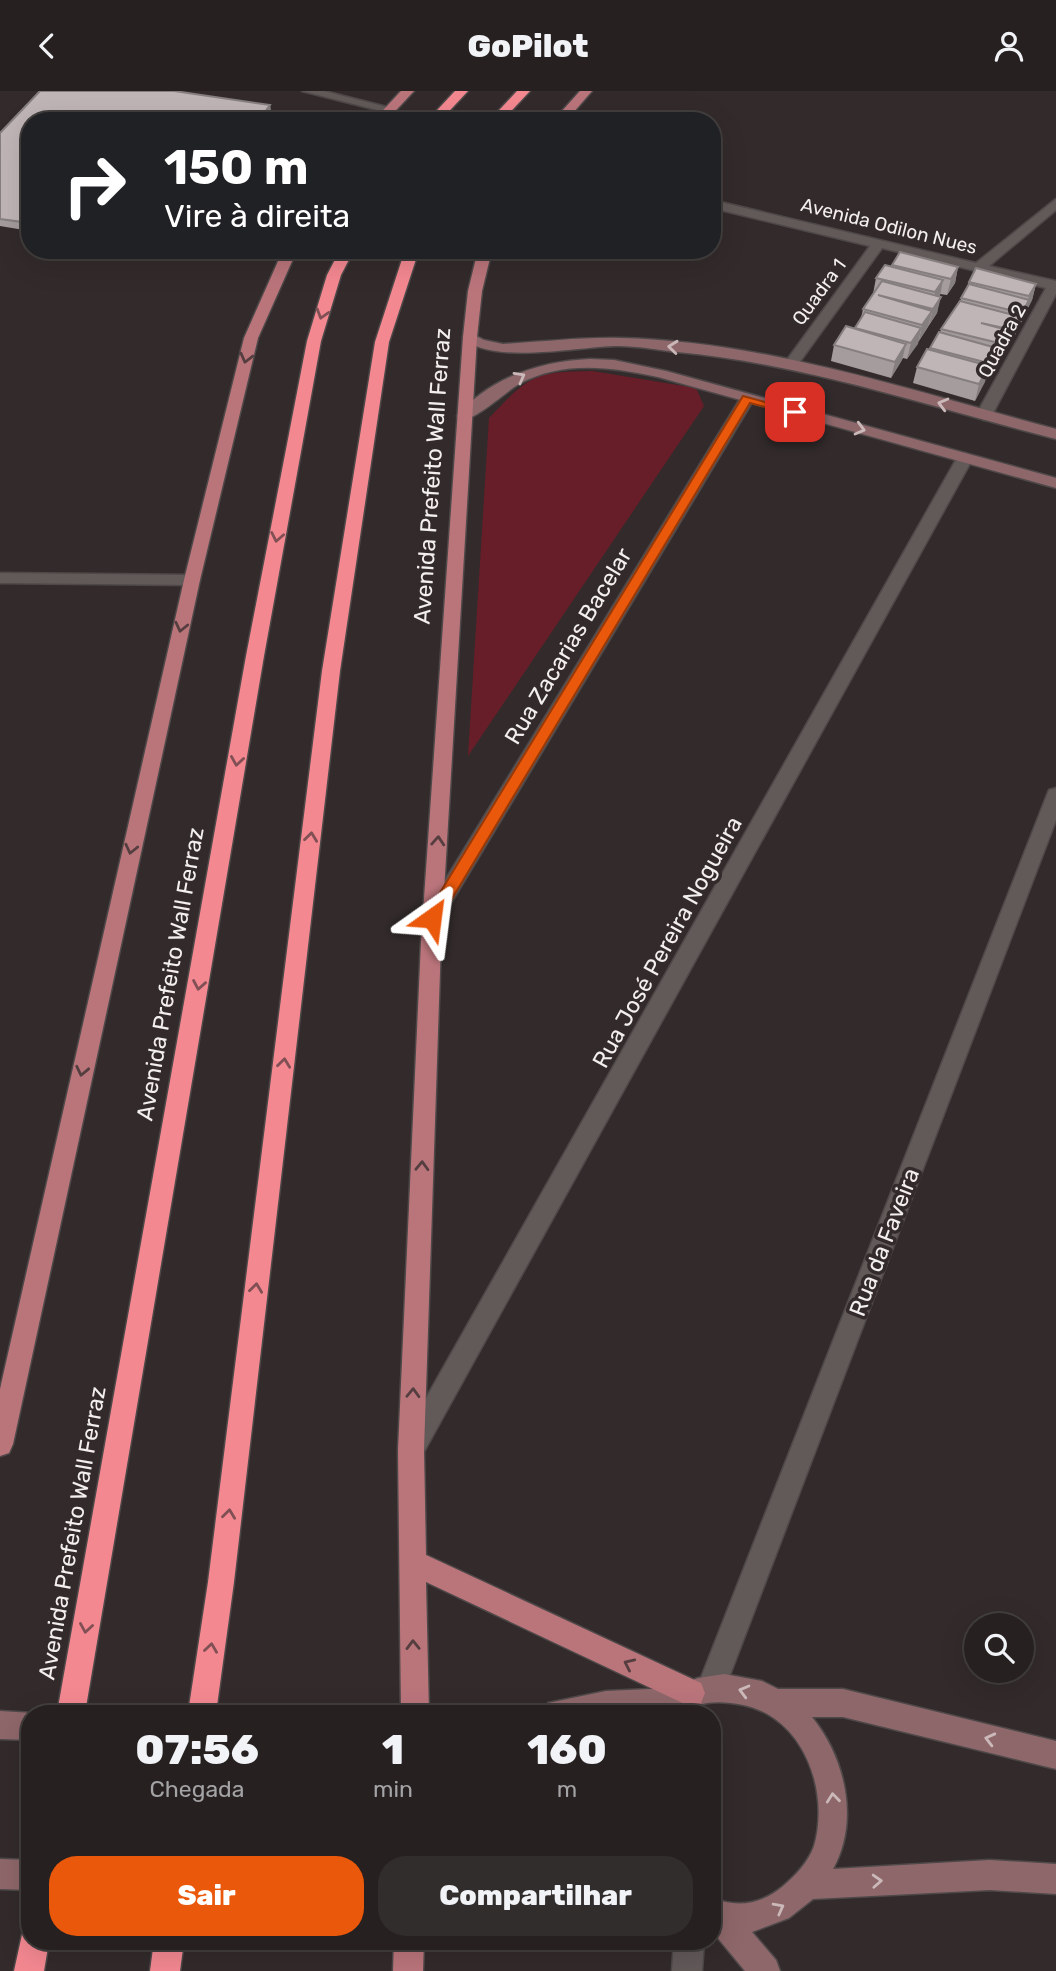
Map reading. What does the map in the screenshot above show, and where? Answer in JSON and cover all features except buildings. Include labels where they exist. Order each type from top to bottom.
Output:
[{"type":"highway","points":[[442,112],[463,91]]},
{"type":"highway","points":[[504,112],[524,91]]},
{"type":"highway","name":"Avenida Prefeito Wall Ferraz","points":[[72,1705],[255,656],[314,341],[334,275],[342,259]]},
{"type":"highway","points":[[203,1705],[221,1582],[331,671],[382,342],[409,259]]},
{"type":"highway","points":[[29,1971],[32,1950]]},
{"type":"highway","points":[[165,1971],[168,1950]]},
{"type":"main road","points":[[386,112],[408,91]]},
{"type":"main road","points":[[567,112],[586,91]]},
{"type":"main road","points":[[0,1444],[192,580],[251,338],[285,259]]},
{"type":"main road","name":"Avenida Prefeito Wall Ferraz","points":[[415,1705],[411,1450],[432,918],[470,337],[475,292],[483,259]]},
{"type":"main road","points":[[412,1562],[684,1699]]},
{"type":"main road","points":[[408,1971],[409,1950]]},
{"type":"street","points":[[308,91],[389,109]]},
{"type":"street","points":[[978,268],[1056,203]]},
{"type":"street","name":"Avenida Odilon Nues","points":[[721,206],[1055,286]]},
{"type":"street","name":"Quadra 1","points":[[790,364],[879,243]]},
{"type":"street","name":"Quadra 2","points":[[984,415],[1055,286]]},
{"type":"street","points":[[470,337],[480,344],[503,348],[620,342],[715,351],[790,364],[1056,434]]},
{"type":"street","points":[[684,380],[687,367],[715,351]]},
{"type":"street","points":[[465,417],[505,386],[534,370],[569,364],[616,366],[684,380],[1056,483]]},
{"type":"street","name":"Rua Zacarias Bacelar","points":[[432,918],[747,399]]},
{"type":"street","name":"Rua José Pereira Nogueira","points":[[411,1450],[965,458]]},
{"type":"street","points":[[0,578],[192,580]]},
{"type":"street","name":"Rua da Faveira","points":[[684,1699],[1056,795]]},
{"type":"street","points":[[606,1705],[684,1699],[734,1688],[775,1703],[790,1713],[814,1741],[827,1768],[834,1797],[835,1815],[828,1853],[809,1885],[790,1902],[768,1914],[743,1918],[721,1915]]},
{"type":"street","points":[[775,1703],[843,1703],[1056,1755]]},
{"type":"street","points":[[0,1725],[21,1725]]},
{"type":"street","points":[[0,1874],[21,1875]]},
{"type":"street","points":[[809,1885],[990,1875],[1056,1879]]},
{"type":"street","points":[[721,1920],[765,1971]]},
{"type":"street","points":[[687,1971],[688,1950]]},
{"type":"shaded area","points":[[592,371],[696,388],[704,406],[468,756],[489,418],[524,384],[534,379],[557,373]]},
{"type":"route","points":[[432,918],[747,399],[795,412]]}]
